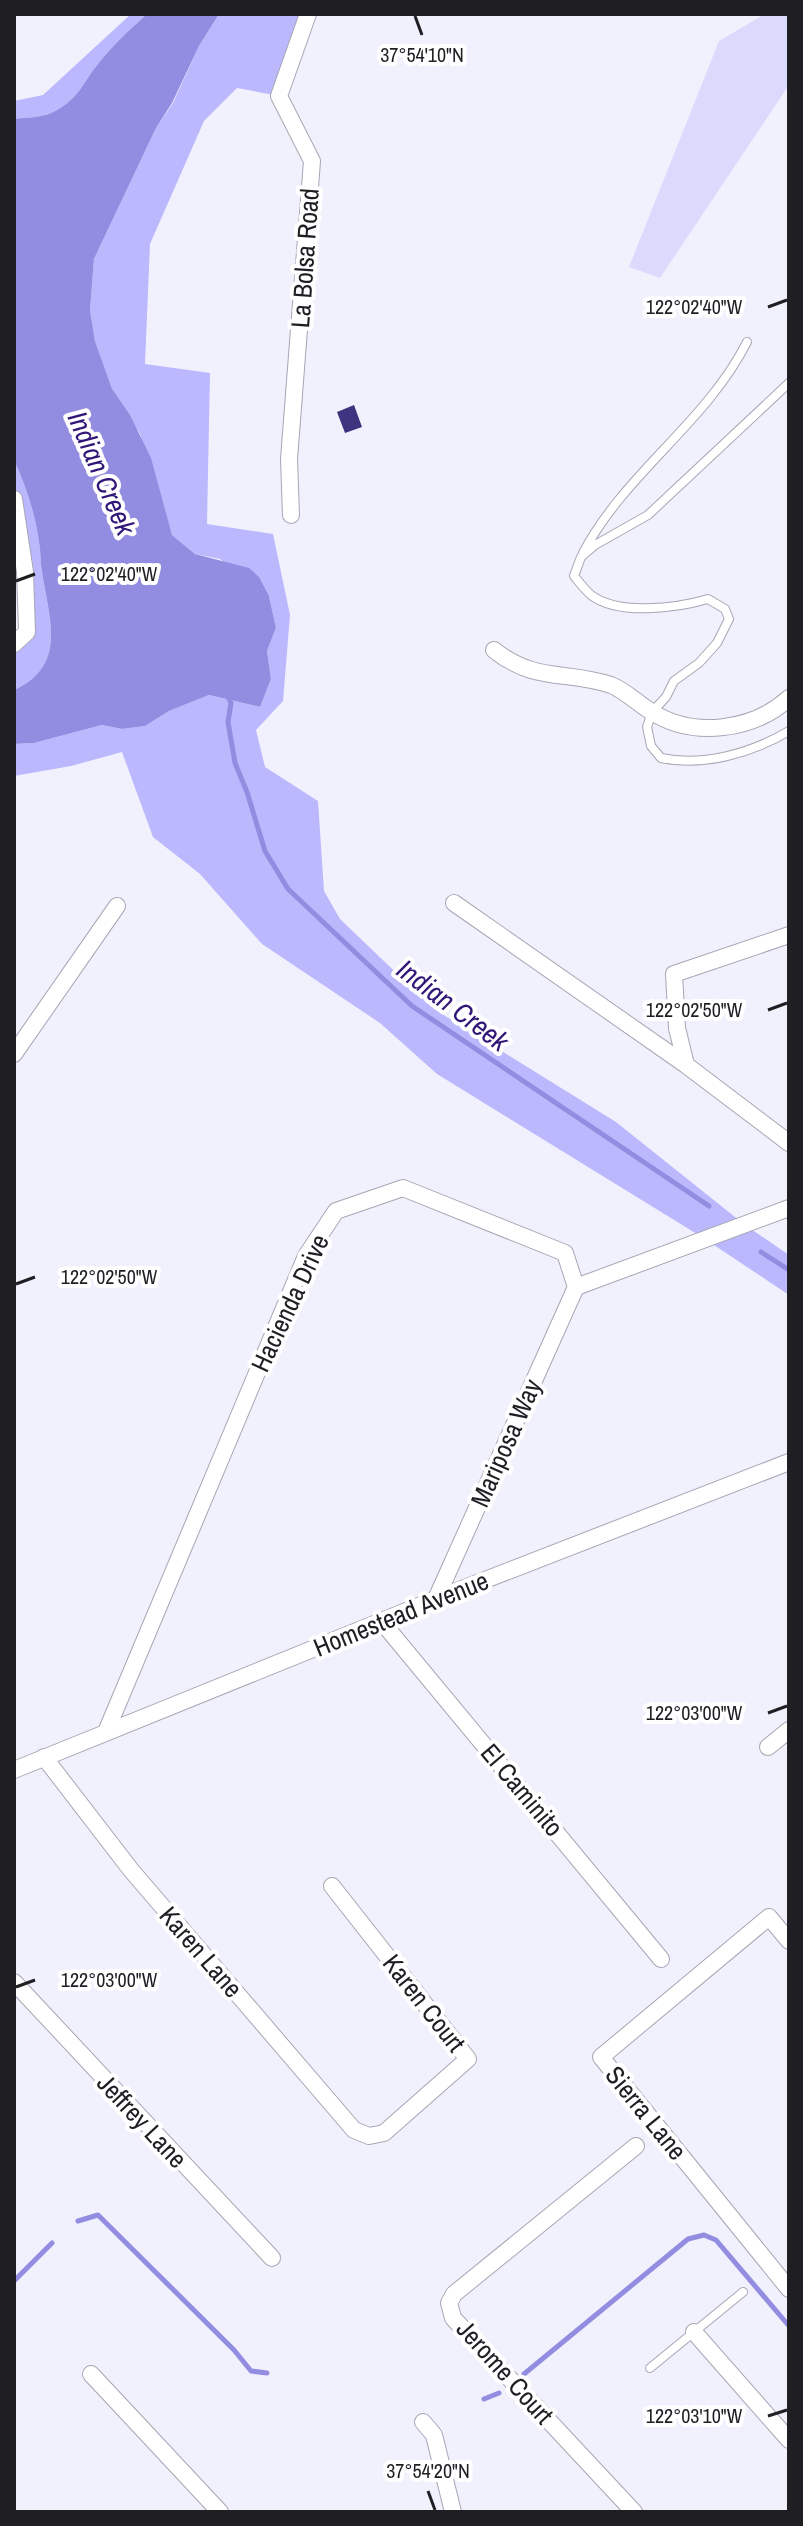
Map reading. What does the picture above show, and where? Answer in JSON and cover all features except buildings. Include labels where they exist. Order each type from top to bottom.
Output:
[{"type":"street","name":"La Bolsa Road","points":[[291,515],[289,459],[312,161],[279,96],[308,14]]},
{"type":"street","points":[[14,499],[25,572],[27,632],[14,644]]},
{"type":"street","points":[[494,650],[523,670],[612,686],[652,712],[696,729],[753,721],[775,710],[789,698]]},
{"type":"street","points":[[454,903],[686,1065],[789,1143]]},
{"type":"street","points":[[14,1054],[117,906]]},
{"type":"street","points":[[686,1065],[677,1028],[674,974],[789,935]]},
{"type":"street","name":"Hacienda Drive","points":[[106,1732],[306,1256],[336,1211],[403,1188],[565,1253],[576,1287]]},
{"type":"street","points":[[576,1287],[789,1208]]},
{"type":"street","name":"Mariposa Way","points":[[436,1599],[576,1287]]},
{"type":"street","name":"Homestead Avenue","points":[[14,1770],[436,1599],[789,1462]]},
{"type":"street","name":"El Caminito","points":[[382,1622],[661,1959]]},
{"type":"street","points":[[768,1747],[789,1730]]},
{"type":"street","name":"Karen Lane","points":[[44,1757],[131,1870],[262,2024],[354,2130],[369,2136]]},
{"type":"street","name":"Karen Court","points":[[332,1886],[468,2059],[384,2133],[369,2136]]},
{"type":"street","name":"Sierra Lane","points":[[789,1941],[769,1917],[601,2057],[789,2289]]},
{"type":"street","name":"Jeffrey Lane","points":[[14,1982],[272,2258]]},
{"type":"street","name":"Jerome Court","points":[[634,2512],[453,2318],[449,2303],[454,2294],[636,2146]]},
{"type":"street","points":[[694,2332],[789,2440]]},
{"type":"street","points":[[91,2374],[220,2512]]},
{"type":"street","points":[[423,2422],[434,2435],[453,2512]]},
{"type":"lane","points":[[747,342],[720,389],[619,498],[593,534],[574,576],[592,596],[621,608],[688,605],[708,599],[725,609],[729,619],[717,643],[699,663],[674,681],[666,697],[652,712],[647,727],[651,746],[661,758],[679,761],[729,755],[789,731]]},
{"type":"lane","points":[[581,557],[595,545],[648,515],[789,383]]},
{"type":"lane","points":[[650,2368],[743,2292]]},
{"type":"shaded area","points":[[131,14],[147,14],[109,50],[71,100],[47,114],[14,119],[14,101],[43,95]]},
{"type":"shaded area","points":[[219,14],[308,14],[279,96],[237,88],[204,121],[150,244],[145,364],[210,373],[207,524],[273,534],[290,615],[283,701],[256,730],[265,767],[318,801],[324,891],[340,919],[434,1009],[616,1122],[745,1225],[789,1255],[789,1295],[705,1239],[437,1074],[380,1023],[262,944],[200,874],[153,837],[122,752],[71,766],[14,776],[14,744],[34,743],[102,725],[122,729],[145,726],[169,711],[209,695],[260,707],[271,679],[267,651],[276,628],[269,596],[220,559],[195,554],[172,535],[140,434],[112,390],[95,341],[90,310],[94,259],[156,128],[173,103],[199,46]]},
{"type":"shaded area","points":[[765,14],[789,14],[789,85],[660,278],[629,267],[719,41]]},
{"type":"shaded area","points":[[14,460],[35,521],[51,639],[42,668],[31,680],[14,690],[14,644],[27,632],[14,499]]},
{"type":"water","points":[[147,14],[219,14],[156,128],[94,259],[90,310],[95,341],[112,389],[130,415],[151,458],[172,535],[195,554],[249,568],[259,577],[269,596],[276,628],[267,651],[271,679],[260,707],[209,695],[169,711],[145,726],[122,729],[102,725],[34,743],[14,744],[14,690],[31,680],[42,668],[51,639],[35,521],[14,460],[14,119],[52,113],[65,105],[109,50]]},
{"type":"waterway","name":"Indian Creek","points":[[228,697],[231,703],[228,722],[235,763],[265,851],[288,889],[412,1006],[709,1206]]},
{"type":"waterway","name":"Indian Creek","points":[[761,1252],[789,1270]]},
{"type":"waterway","points":[[78,2221],[98,2215],[234,2350],[251,2371],[267,2373]]},
{"type":"waterway","points":[[524,2374],[688,2239],[704,2235],[716,2240],[789,2326]]},
{"type":"waterway","points":[[14,2281],[52,2243]]},
{"type":"waterway","points":[[484,2399],[499,2393]]}]
